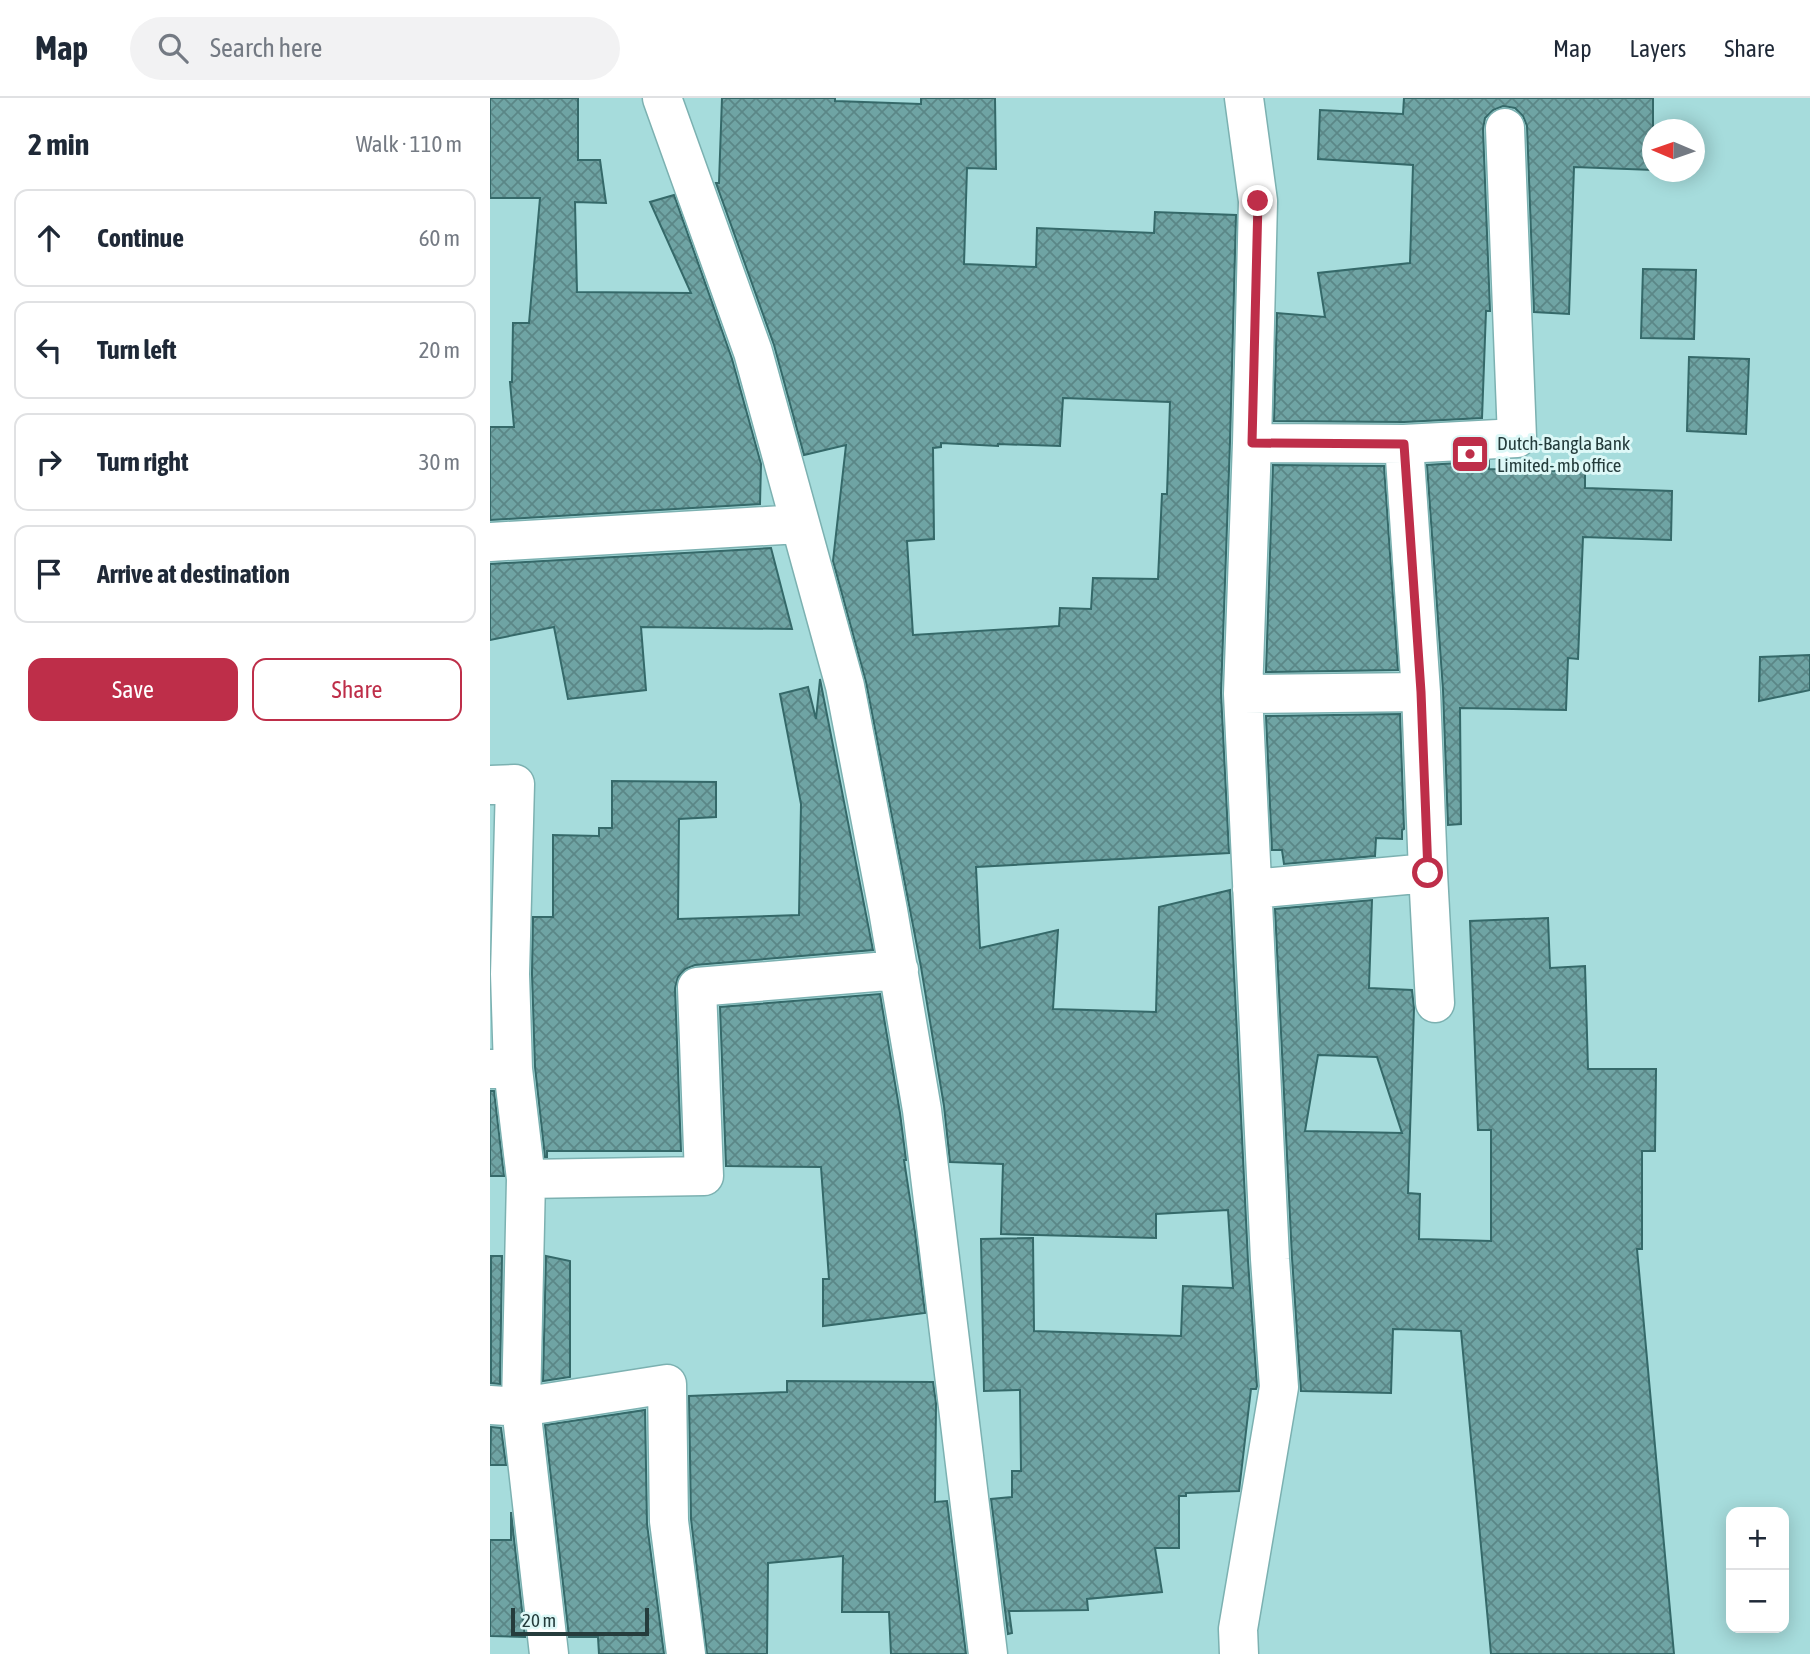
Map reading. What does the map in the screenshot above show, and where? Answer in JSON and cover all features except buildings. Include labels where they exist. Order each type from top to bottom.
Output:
[{"type":"street","points":[[662,98],[753,352],[845,686],[899,970],[922,1110],[988,1654]]},
{"type":"street","points":[[1239,1654],[1238,1629],[1279,1387],[1270,1259],[1242,694],[1258,201],[1244,98]]},
{"type":"street","points":[[1252,443],[1404,444],[1517,438],[1505,128]]},
{"type":"street","points":[[1404,444],[1421,692],[1435,1003]]},
{"type":"street","points":[[490,542],[800,524]]},
{"type":"street","points":[[1242,694],[1421,692]]},
{"type":"street","points":[[490,785],[515,784],[510,974],[502,1069],[526,1179],[505,1406],[549,1654]]},
{"type":"street","points":[[1252,889],[1428,873]]},
{"type":"street","points":[[526,1179],[704,1176],[698,987],[899,970]]},
{"type":"street","points":[[505,1406],[667,1384],[669,1521],[687,1654]]},
{"type":"place","name":"Dutch-Bangla Bank Limited- mb office","points":[[1470,454]]},
{"type":"route","points":[[1258,201],[1252,443],[1404,444],[1421,692],[1428,873]]}]
